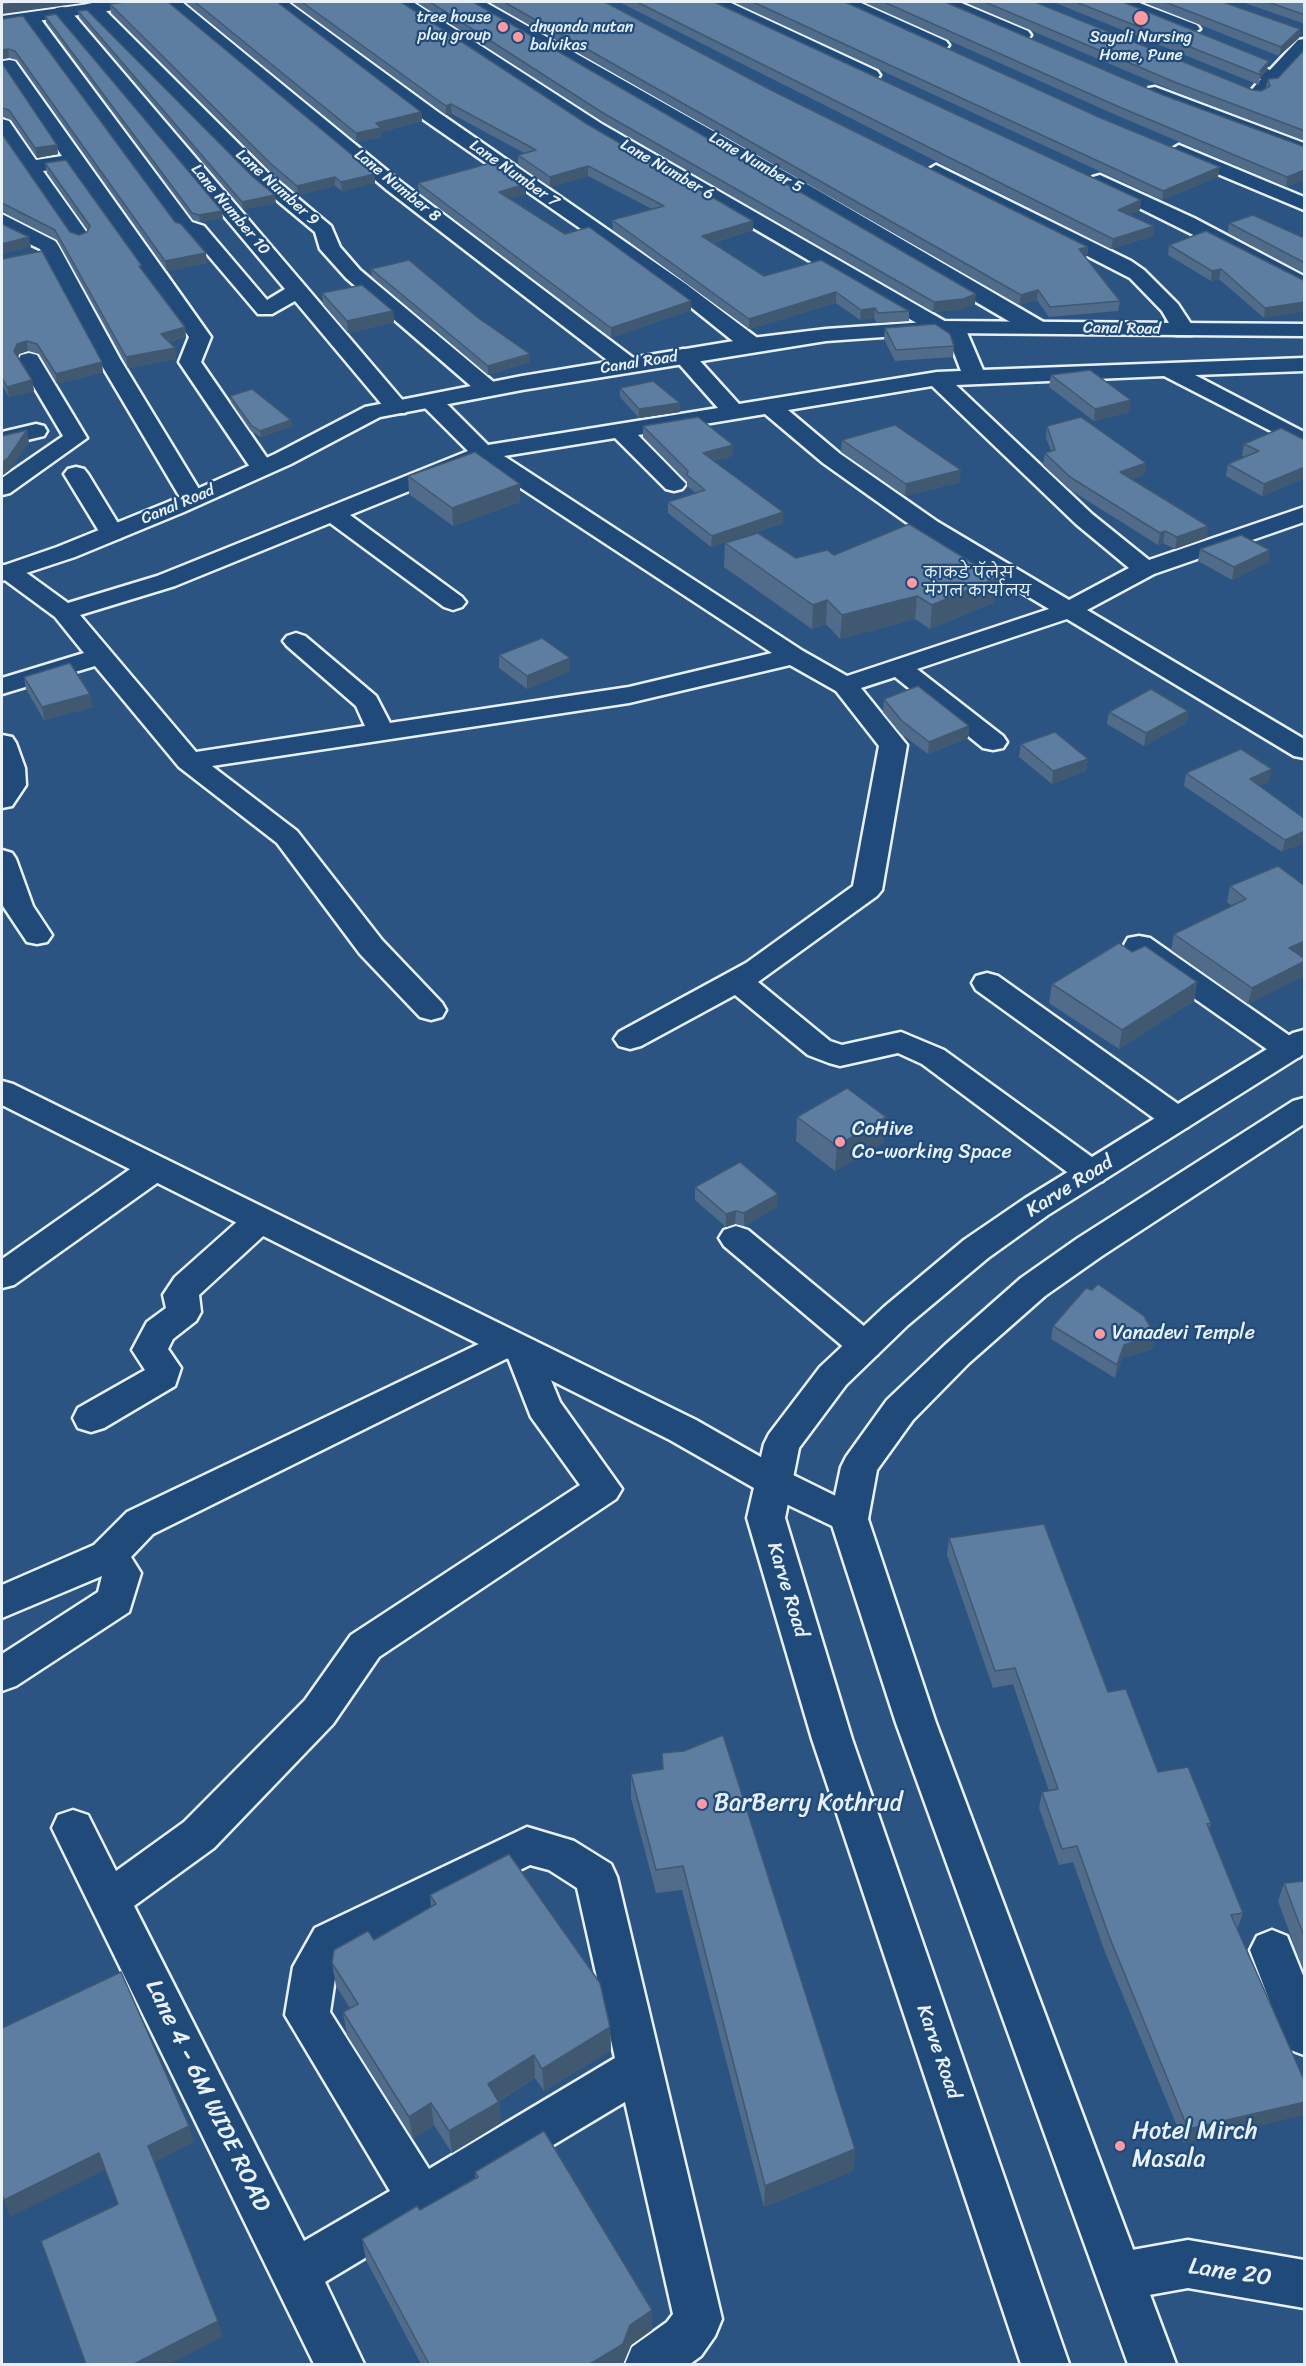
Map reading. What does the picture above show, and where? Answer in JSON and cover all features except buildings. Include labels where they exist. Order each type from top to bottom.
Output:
[{"type":"street","points":[[2,21],[135,2]]},
{"type":"street","name":"Lane Number 8","points":[[172,2],[394,186],[628,365]]},
{"type":"street","name":"Lane Number 7","points":[[278,2],[431,116],[679,288],[752,345]]},
{"type":"street","name":"Lane Number 6","points":[[402,2],[595,128],[947,327]]},
{"type":"street","name":"Lane Number 5","points":[[473,2],[814,196],[1037,328]]},
{"type":"street","points":[[716,2],[885,81]]},
{"type":"street","points":[[846,2],[960,54]]},
{"type":"street","points":[[946,2],[1039,42]]},
{"type":"street","points":[[1123,2],[1207,43],[1278,72]]},
{"type":"street","name":"Lane Number 9","points":[[93,8],[262,178],[324,230],[330,249],[353,274],[488,389]]},
{"type":"street","points":[[1107,10],[1207,43]]},
{"type":"street","name":"Lane Number 10","points":[[62,12],[396,408]]},
{"type":"street","points":[[30,17],[185,226],[197,230],[265,310],[298,290]]},
{"type":"street","points":[[1245,106],[1305,44]]},
{"type":"street","points":[[9,65],[200,337],[190,362],[262,468]]},
{"type":"street","points":[[1140,85],[1245,106],[1305,149]]},
{"type":"street","points":[[1236,85],[1245,106]]},
{"type":"street","points":[[2,125],[80,237]]},
{"type":"street","points":[[1163,144],[1305,204]]},
{"type":"street","points":[[30,167],[74,160]]},
{"type":"street","points":[[923,165],[1124,265],[1137,274],[1171,308],[1184,330]]},
{"type":"street","points":[[1081,173],[1187,222],[1305,284]]},
{"type":"street","points":[[2,220],[6,226],[48,245],[109,358],[193,499]]},
{"type":"street","points":[[21,257],[51,251]]},
{"type":"street","points":[[947,327],[975,378]]},
{"type":"street","name":"Canal Road","points":[[4,568],[66,552],[193,499],[262,468],[373,412],[488,389],[683,356],[826,335],[947,327],[1305,330]]},
{"type":"street","points":[[683,356],[734,412]]},
{"type":"street","points":[[2,488],[76,438],[29,360]]},
{"type":"street","points":[[64,612],[166,581],[483,453],[937,379],[1305,364]]},
{"type":"street","points":[[1169,370],[1305,441]]},
{"type":"street","points":[[937,379],[1084,519],[1145,569]]},
{"type":"street","points":[[431,401],[483,453],[794,656],[845,685],[893,745],[867,890],[757,970],[630,1039]]},
{"type":"street","points":[[769,406],[831,458],[929,527],[1067,611],[1305,750]]},
{"type":"street","points":[[620,430],[674,483]]},
{"type":"street","points":[[2,439],[36,431]]},
{"type":"street","points":[[76,474],[112,533]]},
{"type":"street","points":[[333,513],[453,602]]},
{"type":"street","points":[[845,685],[1067,611],[1145,569],[1305,514]]},
{"type":"street","points":[[4,568],[64,612],[189,760],[286,837],[371,947],[431,1010]]},
{"type":"street","points":[[296,641],[367,702],[381,731]]},
{"type":"street","points":[[2,686],[100,656]]},
{"type":"street","points":[[189,760],[629,695],[794,656]]},
{"type":"street","points":[[898,667],[993,742]]},
{"type":"street","points":[[2,743],[11,768],[5,791]]},
{"type":"street","points":[[2,859],[18,906],[37,935]]},
{"type":"street","points":[[1139,945],[1297,1045]]},
{"type":"street","points":[[737,981],[819,1048],[840,1056],[901,1042],[933,1057],[1091,1173]]},
{"type":"street","points":[[987,983],[1178,1119]]},
{"type":"street","name":"Karve Road","points":[[1045,2364],[832,1739],[766,1518],[782,1444],[833,1376],[864,1346],[976,1249],[1091,1173],[1297,1045]]},
{"type":"street","points":[[2,1092],[683,1430],[774,1482],[849,1519]]},
{"type":"street","points":[[1152,2364],[916,1723],[849,1519],[859,1467],[900,1410],[957,1354],[1033,1287],[1081,1253],[1305,1109]]},
{"type":"street","points":[[2,1276],[156,1168]]},
{"type":"street","points":[[91,1418],[162,1377],[163,1368],[150,1350],[159,1331],[184,1312],[180,1295],[260,1220]]},
{"type":"street","points":[[736,1238],[864,1346]]},
{"type":"street","points":[[2,1602],[107,1556],[140,1523],[515,1347]]},
{"type":"street","points":[[109,1900],[199,1835],[319,1712],[365,1646],[603,1489],[544,1407],[515,1347]]},
{"type":"street","points":[[2,1674],[116,1601],[122,1573],[107,1556]]},
{"type":"street","name":"Lane 4 - 6M WIDE ROAD","points":[[74,1828],[340,2364]]},
{"type":"street","points":[[421,2199],[307,2015],[315,1966],[330,1942],[527,1846],[559,1854],[596,1877],[698,2319],[684,2339],[649,2364]]},
{"type":"street","points":[[1272,1950],[1305,2034]]},
{"type":"street","points":[[295,2273],[639,2069]]},
{"type":"street","name":"Lane 20","points":[[1121,2276],[1188,2264],[1305,2284]]},
{"type":"place","name":"Sayali Nursing Home, Pune","points":[[1141,18]]},
{"type":"place","name":"tree house play group","points":[[503,27]]},
{"type":"place","name":"dnyanda nutan balvikas","points":[[518,37]]},
{"type":"place","name":"काकडे पॅलेस मंगल कार्यालय","points":[[912,583]]},
{"type":"place","name":"CoHive Co-working Space","points":[[840,1142]]},
{"type":"place","name":"Vanadevi Temple","points":[[1100,1334]]},
{"type":"place","name":"BarBerry Kothrud","points":[[702,1804]]},
{"type":"place","name":"Hotel Mirch Masala","points":[[1120,2146]]}]
